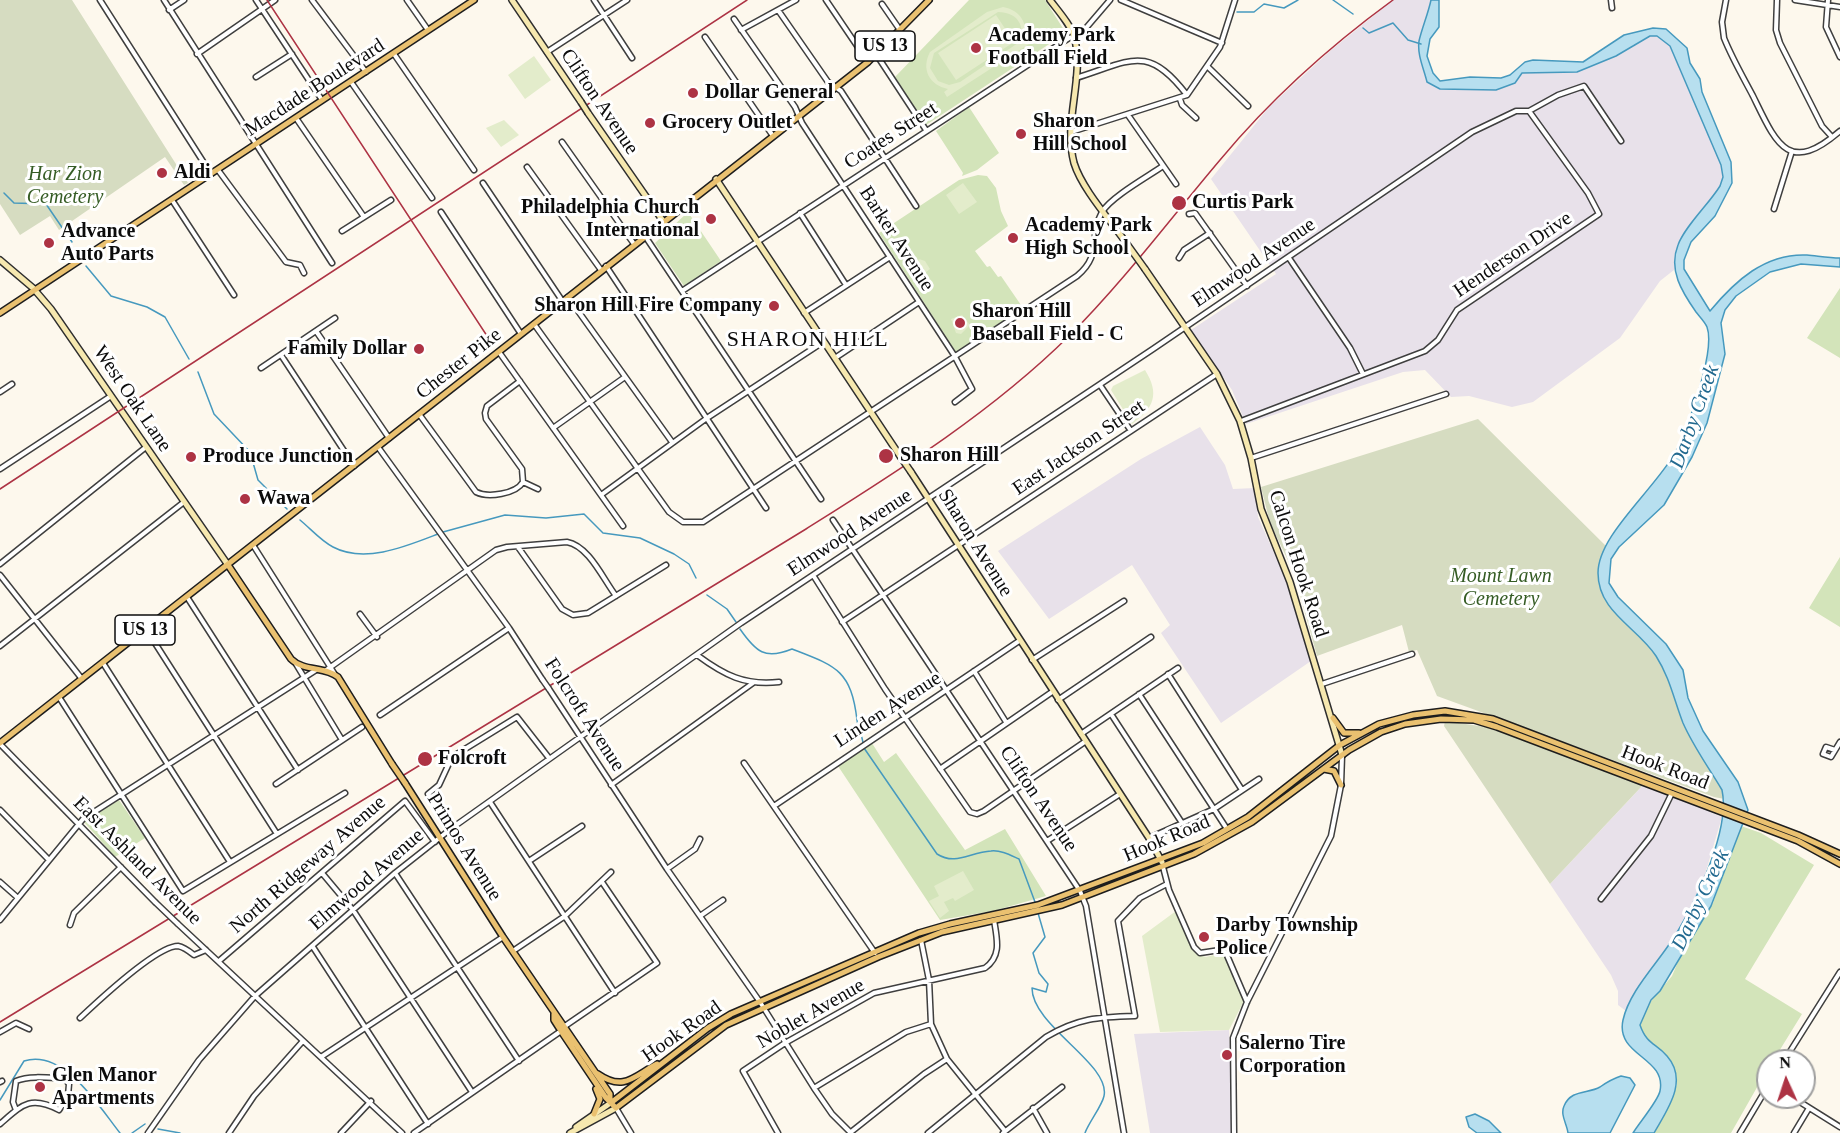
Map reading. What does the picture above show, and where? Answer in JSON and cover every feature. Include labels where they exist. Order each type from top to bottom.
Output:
[{"type":"main road","name":"Macdade Boulevard","points":[[172,201],[474,0]]},
{"type":"main road","name":"Chester Pike","points":[[0,744],[716,179],[868,62],[929,0]]},
{"type":"main road","points":[[0,313],[172,201]]},
{"type":"main road","points":[[228,565],[296,664],[334,674]]},
{"type":"main road","name":"Primos Avenue","points":[[334,674],[405,783],[437,840],[554,1014],[554,1020],[563,1029],[606,1098],[613,1103]]},
{"type":"main road","name":"Hook Road","points":[[613,1103],[666,1060],[724,1018],[873,951],[943,926],[1036,909],[1203,843],[1258,810],[1340,745],[1393,719],[1424,713],[1454,711],[1474,714],[1674,791]]},
{"type":"main road","points":[[1333,718],[1344,733],[1353,734],[1369,729]]},
{"type":"main road","name":"Hook Road","points":[[613,1103],[720,1028],[920,939],[1083,898],[1194,854],[1252,822],[1362,742],[1398,726],[1430,720],[1465,719],[1497,726],[1756,821]]},
{"type":"main road","points":[[1323,769],[1334,771],[1341,785]]},
{"type":"main road","points":[[1756,821],[1840,854]]},
{"type":"main road","points":[[1756,821],[1808,845],[1840,864]]},
{"type":"main road","points":[[593,1074],[613,1083],[624,1082],[666,1060]]},
{"type":"main road","points":[[593,1074],[600,1099],[594,1114]]},
{"type":"street","points":[[100,0],[211,175]]},
{"type":"street","points":[[164,0],[254,146],[332,263]]},
{"type":"street","points":[[169,10],[184,0]]},
{"type":"street","points":[[256,0],[322,100]]},
{"type":"street","points":[[197,54],[275,0]]},
{"type":"street","points":[[312,0],[366,72]]},
{"type":"street","points":[[407,0],[429,30]]},
{"type":"street","name":"Clifton Avenue","points":[[512,0],[663,221]]},
{"type":"street","points":[[594,0],[632,58]]},
{"type":"street","points":[[547,52],[627,0]]},
{"type":"street","points":[[741,30],[796,0]]},
{"type":"street","points":[[826,0],[868,62]]},
{"type":"street","points":[[1050,0],[1074,37]]},
{"type":"street","name":"Coates Street","points":[[682,291],[926,130],[1083,32],[1110,0]]},
{"type":"street","points":[[1121,0],[1222,43]]},
{"type":"street","points":[[1071,132],[1128,116],[1187,95],[1222,43],[1235,0]]},
{"type":"street","points":[[1611,0],[1612,8]]},
{"type":"street","points":[[1726,0],[1722,27],[1726,43],[1779,143],[1792,151],[1815,150],[1840,130]]},
{"type":"street","points":[[1777,0],[1776,30],[1780,43],[1820,124],[1832,137]]},
{"type":"street","points":[[1795,0],[1827,3],[1840,7]]},
{"type":"street","points":[[1827,3],[1826,27],[1840,57]]},
{"type":"street","points":[[882,4],[900,30]]},
{"type":"street","points":[[778,10],[828,82],[841,91],[916,206]]},
{"type":"street","name":"Barker Avenue","points":[[734,19],[954,355],[972,389],[955,402]]},
{"type":"street","name":"Calcon Hook Road","points":[[1074,37],[1076,79],[1071,132],[1074,163],[1103,210],[1217,374],[1240,422],[1251,458],[1261,509],[1290,582],[1333,718],[1342,755],[1338,810],[1325,850],[1247,1002],[1233,1038],[1234,1133]]},
{"type":"street","points":[[705,38],[773,136]]},
{"type":"street","points":[[256,77],[292,54]]},
{"type":"street","points":[[394,54],[474,170]]},
{"type":"street","points":[[876,54],[926,130]]},
{"type":"street","points":[[1076,79],[1126,63],[1150,62],[1170,74],[1187,95]]},
{"type":"street","points":[[1208,67],[1248,106]]},
{"type":"street","points":[[351,82],[432,198]]},
{"type":"street","name":"Elmwood Avenue","points":[[148,1133],[199,1060],[255,996],[395,873],[452,828],[579,736],[697,656],[741,623],[1100,385],[1472,132],[1516,111],[1529,111],[1558,95],[1584,86],[1621,141]]},
{"type":"street","points":[[1180,99],[1182,105],[1196,118]]},
{"type":"street","name":"Henderson Drive","points":[[1240,422],[1425,351],[1438,340],[1457,310],[1599,214],[1588,193],[1529,111]]},
{"type":"street","points":[[1128,116],[1176,184]]},
{"type":"street","points":[[296,118],[364,217]]},
{"type":"street","points":[[562,142],[634,244]]},
{"type":"street","points":[[1774,209],[1792,151]]},
{"type":"street","points":[[527,166],[601,270]]},
{"type":"street","points":[[534,324],[674,517],[683,522],[704,522],[1088,267],[1094,255],[1096,230],[1103,210],[1162,166]]},
{"type":"street","points":[[218,170],[286,262],[300,265],[304,273]]},
{"type":"street","name":"Sharon Avenue","points":[[716,179],[929,499],[1052,692],[1149,838],[1163,867]]},
{"type":"street","points":[[483,183],[563,302]]},
{"type":"street","points":[[342,231],[391,200]]},
{"type":"street","points":[[172,201],[234,295]]},
{"type":"street","points":[[441,212],[521,334]]},
{"type":"street","points":[[800,213],[846,285]]},
{"type":"street","points":[[1189,214],[1196,213],[1247,286]]},
{"type":"street","points":[[1179,258],[1184,250],[1210,233]]},
{"type":"street","points":[[645,235],[821,500]]},
{"type":"street","points":[[804,313],[890,257]]},
{"type":"street","points":[[1289,258],[1350,348],[1363,374]]},
{"type":"street","name":"West Oak Lane","points":[[0,260],[35,290],[51,309],[228,565]]},
{"type":"street","points":[[606,266],[766,508]]},
{"type":"street","points":[[568,297],[672,442]]},
{"type":"street","points":[[834,358],[919,302]]},
{"type":"street","points":[[261,368],[335,318]]},
{"type":"street","points":[[316,331],[389,438]]},
{"type":"street","points":[[601,495],[672,442],[823,342]]},
{"type":"street","points":[[499,352],[623,526]]},
{"type":"street","points":[[281,355],[354,466]]},
{"type":"street","name":"East Jackson Street","points":[[842,622],[885,596],[1217,374]]},
{"type":"street","points":[[553,428],[625,377]]},
{"type":"street","points":[[419,414],[473,489],[486,495],[516,490],[523,482],[522,469],[486,419],[484,412],[489,405],[520,381]]},
{"type":"street","points":[[0,392],[12,384]]},
{"type":"street","points":[[1100,385],[1131,431]]},
{"type":"street","points":[[1251,458],[1446,394]]},
{"type":"street","points":[[0,469],[111,396]]},
{"type":"street","points":[[0,564],[146,447]]},
{"type":"street","name":"Folcroft Avenue","points":[[378,447],[509,628],[667,869],[760,1002],[814,1088],[832,1114],[851,1133]]},
{"type":"street","points":[[523,482],[538,489]]},
{"type":"street","points":[[0,646],[184,502]]},
{"type":"street","name":"Clifton Avenue","points":[[833,520],[1080,891],[1106,1017],[1124,1133]]},
{"type":"street","points":[[325,671],[330,665],[377,637],[496,550],[567,542],[577,545],[616,596]]},
{"type":"street","name":"Primos Avenue","points":[[253,545],[334,674]]},
{"type":"street","points":[[517,546],[566,612],[585,614],[666,565]]},
{"type":"street","points":[[0,575],[82,679]]},
{"type":"street","points":[[813,576],[905,718],[973,813],[984,811],[1086,741]]},
{"type":"street","points":[[187,597],[298,770]]},
{"type":"street","points":[[1032,660],[1124,601]]},
{"type":"street","points":[[360,614],[377,637]]},
{"type":"street","points":[[380,715],[509,628]]},
{"type":"street","points":[[146,629],[278,834]]},
{"type":"street","points":[[1058,699],[1151,637]]},
{"type":"street","name":"Linden Avenue","points":[[774,806],[1019,640]]},
{"type":"street","points":[[1322,684],[1412,654]]},
{"type":"street","points":[[697,656],[722,673],[753,684],[779,682]]},
{"type":"street","points":[[103,663],[230,862]]},
{"type":"street","points":[[296,664],[342,740]]},
{"type":"street","points":[[1081,734],[1178,668]]},
{"type":"street","points":[[0,920],[78,823],[316,669]]},
{"type":"street","points":[[974,671],[1006,722]]},
{"type":"street","points":[[1168,674],[1242,790]]},
{"type":"street","points":[[611,784],[753,684]]},
{"type":"street","points":[[940,769],[1052,692]]},
{"type":"street","points":[[1139,694],[1228,830]]},
{"type":"street","points":[[59,697],[183,891],[345,793]]},
{"type":"street","points":[[1111,714],[1182,823]]},
{"type":"street","points":[[452,828],[428,794],[439,785],[452,757],[517,717],[549,758]]},
{"type":"street","points":[[276,784],[362,727]]},
{"type":"street","points":[[1835,750],[1840,743]]},
{"type":"street","name":"East Ashland Avenue","points":[[0,744],[155,902],[302,1042],[370,1101],[402,1133]]},
{"type":"street","points":[[744,763],[878,957]]},
{"type":"street","points":[[1149,838],[1214,809],[1259,779]]},
{"type":"street","points":[[1601,899],[1651,836],[1674,791]]},
{"type":"street","points":[[1047,841],[1120,794]]},
{"type":"street","name":"North Ridgeway Avenue","points":[[219,961],[405,801],[437,840]]},
{"type":"street","points":[[490,802],[615,993]]},
{"type":"street","points":[[0,810],[49,860]]},
{"type":"street","points":[[529,861],[582,826]]},
{"type":"street","points":[[667,869],[695,849],[700,839]]},
{"type":"street","points":[[70,925],[74,913],[121,867]]},
{"type":"street","points":[[1163,867],[1167,884],[1194,947],[1200,953],[1220,950],[1226,953],[1247,1002]]},
{"type":"street","points":[[513,951],[565,916],[611,872]]},
{"type":"street","points":[[322,873],[353,910],[472,1092]]},
{"type":"street","points":[[395,873],[519,1061]]},
{"type":"street","points":[[0,882],[18,898]]},
{"type":"street","points":[[414,1133],[657,963],[602,882]]},
{"type":"street","points":[[928,1133],[1067,1024],[1106,1017],[1135,1016],[1118,921],[1140,898],[1167,884]]},
{"type":"street","points":[[700,916],[723,900]]},
{"type":"street","name":"Noblet Avenue","points":[[778,1133],[743,1071],[785,1043],[874,993],[928,980],[976,972],[989,966],[995,959],[998,947],[994,920]]},
{"type":"street","points":[[321,1057],[457,965],[503,937]]},
{"type":"street","points":[[920,939],[928,980],[930,1024],[947,1059],[1004,1132],[1062,1087]]},
{"type":"street","points":[[313,946],[428,1124]]},
{"type":"street","points":[[80,1018],[129,974],[171,947],[185,948],[194,955],[206,950]]},
{"type":"street","points":[[1792,1049],[1840,972]]},
{"type":"street","points":[[0,1032],[16,1023],[29,1029]]},
{"type":"street","points":[[814,1088],[906,1032],[930,1024]]},
{"type":"street","points":[[229,1133],[254,1096],[302,1042]]},
{"type":"street","points":[[851,1133],[924,1074],[947,1059]]},
{"type":"street","points":[[0,1124],[16,1110],[22,1104],[34,1102],[59,1110],[70,1088],[64,1079],[22,1078],[16,1081],[13,1102],[16,1110]]},
{"type":"street","points":[[341,1133],[370,1101]]},
{"type":"street","points":[[570,1133],[594,1114],[613,1103]]},
{"type":"street","points":[[570,1133],[613,1103]]},
{"type":"street","name":"Primos Avenue","points":[[613,1103],[631,1133]]},
{"type":"street","points":[[1740,1133],[1756,1106]]},
{"type":"street","points":[[1033,1108],[1047,1133]]},
{"type":"street","points":[[1794,1133],[1808,1109]]},
{"type":"street","points":[[1812,1109],[1840,1126]]},
{"type":"shaded area","points":[[1393,0],[1433,0],[1425,56],[1438,85],[1494,84],[1529,66],[1584,64],[1652,34],[1666,34],[1726,167],[1722,188],[1682,242],[1679,266],[1660,281],[1620,338],[1533,402],[1512,407],[1469,396],[1451,397],[1425,370],[1403,372],[1246,424],[1232,390],[1191,330],[1276,274],[1211,179],[1269,107],[1330,51]]},
{"type":"shaded area","points":[[1200,427],[1225,465],[1233,489],[1255,488],[1258,517],[1287,582],[1311,661],[1221,723],[1161,633],[1170,625],[1132,565],[1049,619],[998,551],[1141,459]]},
{"type":"shaded area","points":[[1645,783],[1715,809],[1710,812],[1722,817],[1703,881],[1685,920],[1626,1011],[1618,1005],[1618,991],[1611,975],[1550,884]]},
{"type":"shaded area","points":[[1229,1030],[1235,1133],[1150,1133],[1134,1034]]},
{"type":"green space","name":"Har Zion Cemetery","points":[[0,0],[72,0],[188,183],[184,185],[165,157],[59,230],[50,216],[20,235],[0,204]]},
{"type":"green space","points":[[969,0],[1045,0],[1066,33],[926,125],[895,77]]},
{"type":"green space","points":[[1003,7],[1014,11],[1024,23],[1025,39],[1029,37],[1032,42],[947,97],[944,92],[948,89],[936,84],[928,75],[927,58],[930,52],[987,12]],"holes":[[[998,12],[1005,13],[1019,21],[1021,37],[1018,43],[960,82],[949,85],[938,81],[930,68],[934,53]]]},
{"type":"green space","name":"Academy Park Football Field","points":[[996,15],[1014,42],[956,80],[938,53]]},
{"type":"green space","points":[[534,56],[551,80],[525,99],[508,75]]},
{"type":"green space","points":[[969,107],[999,153],[977,170],[962,176],[963,173],[936,131]]},
{"type":"green space","points":[[504,120],[519,135],[501,147],[486,128]]},
{"type":"green space","points":[[978,175],[987,176],[996,188],[1001,211],[1008,226],[975,251],[987,267],[990,266],[998,277],[1001,276],[1023,308],[956,352],[879,233],[959,180]]},
{"type":"green space","points":[[963,183],[977,202],[959,214],[946,195]]},
{"type":"green space","points":[[688,212],[721,261],[684,286],[655,243]]},
{"type":"green space","points":[[919,259],[925,261],[930,269],[921,276],[919,281],[913,279],[914,275],[909,266]]},
{"type":"green space","points":[[1840,288],[1840,358],[1807,338]]},
{"type":"green space","name":"Sharon Hill Baseball Field - C","points":[[962,315],[970,325],[961,334],[956,333],[951,319]]},
{"type":"green space","points":[[1145,370],[1152,386],[1152,400],[1145,412],[1132,424],[1111,390],[1113,386]]},
{"type":"green space","name":"Mount Lawn Cemetery","points":[[1478,419],[1610,550],[1607,590],[1648,634],[1735,801],[1714,797],[1437,696],[1417,650],[1409,652],[1402,625],[1317,656],[1294,573],[1270,523],[1261,487]]},
{"type":"green space","points":[[1840,557],[1840,627],[1809,608]]},
{"type":"green space","points":[[1445,721],[1493,728],[1643,785],[1550,884],[1444,726]]},
{"type":"green space","points":[[870,740],[884,762],[896,753],[965,850],[1005,829],[1046,896],[993,911],[940,920],[836,763]]},
{"type":"green space","points":[[119,800],[145,838],[115,857],[84,822]]},
{"type":"green space","points":[[1741,826],[1761,833],[1814,865],[1745,979],[1802,1014],[1780,1049],[1756,1049],[1756,1089],[1731,1133],[1651,1133],[1677,1085],[1664,1055],[1638,1033],[1647,1006],[1672,976],[1685,945],[1713,903]]},
{"type":"green space","points":[[963,871],[974,890],[955,901],[953,898],[944,902],[949,911],[940,918],[929,901],[939,896],[934,886]]},
{"type":"green space","points":[[1176,911],[1195,953],[1206,957],[1221,953],[1224,955],[1244,1001],[1229,1030],[1160,1032],[1142,936]]},
{"type":"water","name":"Darby Creek","points":[[1431,0],[1439,0],[1439,27],[1430,39],[1427,56],[1433,73],[1440,81],[1470,77],[1501,78],[1510,75],[1525,62],[1533,60],[1583,62],[1624,35],[1653,28],[1666,29],[1687,48],[1690,63],[1700,79],[1702,92],[1731,162],[1732,183],[1715,216],[1691,242],[1684,260],[1684,269],[1710,311],[1730,289],[1764,264],[1792,256],[1840,258],[1840,267],[1801,264],[1770,272],[1736,296],[1725,310],[1721,323],[1725,354],[1707,423],[1692,457],[1664,505],[1619,547],[1611,559],[1609,583],[1618,597],[1666,644],[1683,670],[1688,698],[1703,731],[1738,782],[1748,810],[1711,906],[1660,991],[1651,1000],[1640,1025],[1649,1040],[1667,1056],[1676,1075],[1674,1095],[1654,1133],[1633,1133],[1659,1095],[1660,1080],[1649,1063],[1626,1042],[1623,1020],[1630,1000],[1678,931],[1698,893],[1721,827],[1722,790],[1687,732],[1661,664],[1648,646],[1611,609],[1600,587],[1598,573],[1601,557],[1609,540],[1677,450],[1698,394],[1706,364],[1709,337],[1706,325],[1686,297],[1678,280],[1675,254],[1686,230],[1720,186],[1723,177],[1721,165],[1670,46],[1657,36],[1650,36],[1616,56],[1577,72],[1522,73],[1515,83],[1496,90],[1440,89],[1427,82],[1419,51],[1419,41]]},
{"type":"water","points":[[1621,1076],[1630,1078],[1635,1085],[1610,1133],[1568,1133],[1563,1113],[1567,1101],[1575,1094],[1595,1089]]},
{"type":"water","points":[[1475,1114],[1489,1121],[1501,1133],[1477,1133],[1469,1127],[1466,1117]]},
{"type":"waterway","points":[[1237,12],[1254,12],[1264,4],[1284,8],[1298,0]]},
{"type":"waterway","points":[[1333,0],[1353,14]]},
{"type":"waterway","points":[[1363,28],[1369,33],[1393,23],[1408,40],[1421,44]]},
{"type":"waterway","points":[[4,193],[14,203],[46,204],[72,242]]},
{"type":"waterway","points":[[86,266],[111,296],[147,307],[165,317],[189,359]]},
{"type":"waterway","points":[[198,372],[214,414],[250,452],[258,480],[287,509]]},
{"type":"waterway","points":[[443,532],[505,515],[546,518],[584,514],[603,533],[640,538],[674,554],[689,564],[696,578]]},
{"type":"waterway","points":[[300,520],[333,547],[359,554],[372,554],[400,548],[438,534]]},
{"type":"waterway","points":[[707,595],[727,609],[736,622]]},
{"type":"waterway","points":[[740,629],[762,652],[775,654],[792,649],[820,660],[839,672],[850,690],[863,743]]},
{"type":"waterway","points":[[864,748],[937,854],[957,859],[995,851],[1019,859],[1035,902]]},
{"type":"waterway","points":[[1038,913],[1045,937],[1033,953],[1039,973],[1048,984],[1046,992],[1032,988],[1035,1002],[1044,1016],[1096,1071],[1103,1084],[1103,1100],[1085,1133]]},
{"type":"waterway","points":[[0,1100],[24,1061],[39,1059],[53,1063],[67,1071],[80,1083],[120,1133]]},
{"type":"waterway","points":[[132,1133],[145,1124]]},
{"type":"waterway","points":[[158,1129],[180,1133]]},
{"type":"tram line","points":[[267,0],[491,342]]},
{"type":"railway","points":[[0,489],[747,0]]},
{"type":"railway","points":[[0,1022],[806,529],[909,463],[976,416],[1039,364],[1089,315],[1128,272],[1239,138],[1280,95],[1346,36],[1393,0]]},
{"type":"place","name":"Academy Park Football Field","points":[[976,48]]},
{"type":"place","name":"Dollar General","points":[[693,93]]},
{"type":"place","name":"Grocery Outlet","points":[[650,123]]},
{"type":"place","name":"Sharon Hill School","points":[[1021,134]]},
{"type":"place","name":"Aldi","points":[[162,173]]},
{"type":"place","name":"Curtis Park","points":[[1179,203]]},
{"type":"place","name":"Philadelphia Church International","points":[[711,219]]},
{"type":"place","name":"Academy Park High School","points":[[1013,238]]},
{"type":"place","name":"Advance Auto Parts","points":[[49,243]]},
{"type":"place","name":"Sharon Hill Fire Company","points":[[774,306]]},
{"type":"place","name":"Sharon Hill Baseball Field - C","points":[[960,323]]},
{"type":"place","name":"Family Dollar","points":[[419,349]]},
{"type":"place","name":"Sharon Hill","points":[[886,456]]},
{"type":"place","name":"Produce Junction","points":[[191,457]]},
{"type":"place","name":"Wawa","points":[[245,499]]},
{"type":"place","name":"Folcroft","points":[[425,759]]},
{"type":"place","name":"Darby Township Police","points":[[1204,937]]},
{"type":"place","name":"Salerno Tire Corporation","points":[[1227,1055]]},
{"type":"place","name":"Glen Manor Apartments","points":[[40,1087]]},
{"type":"district","name":"SHARON HILL","points":[[808,340]]}]
